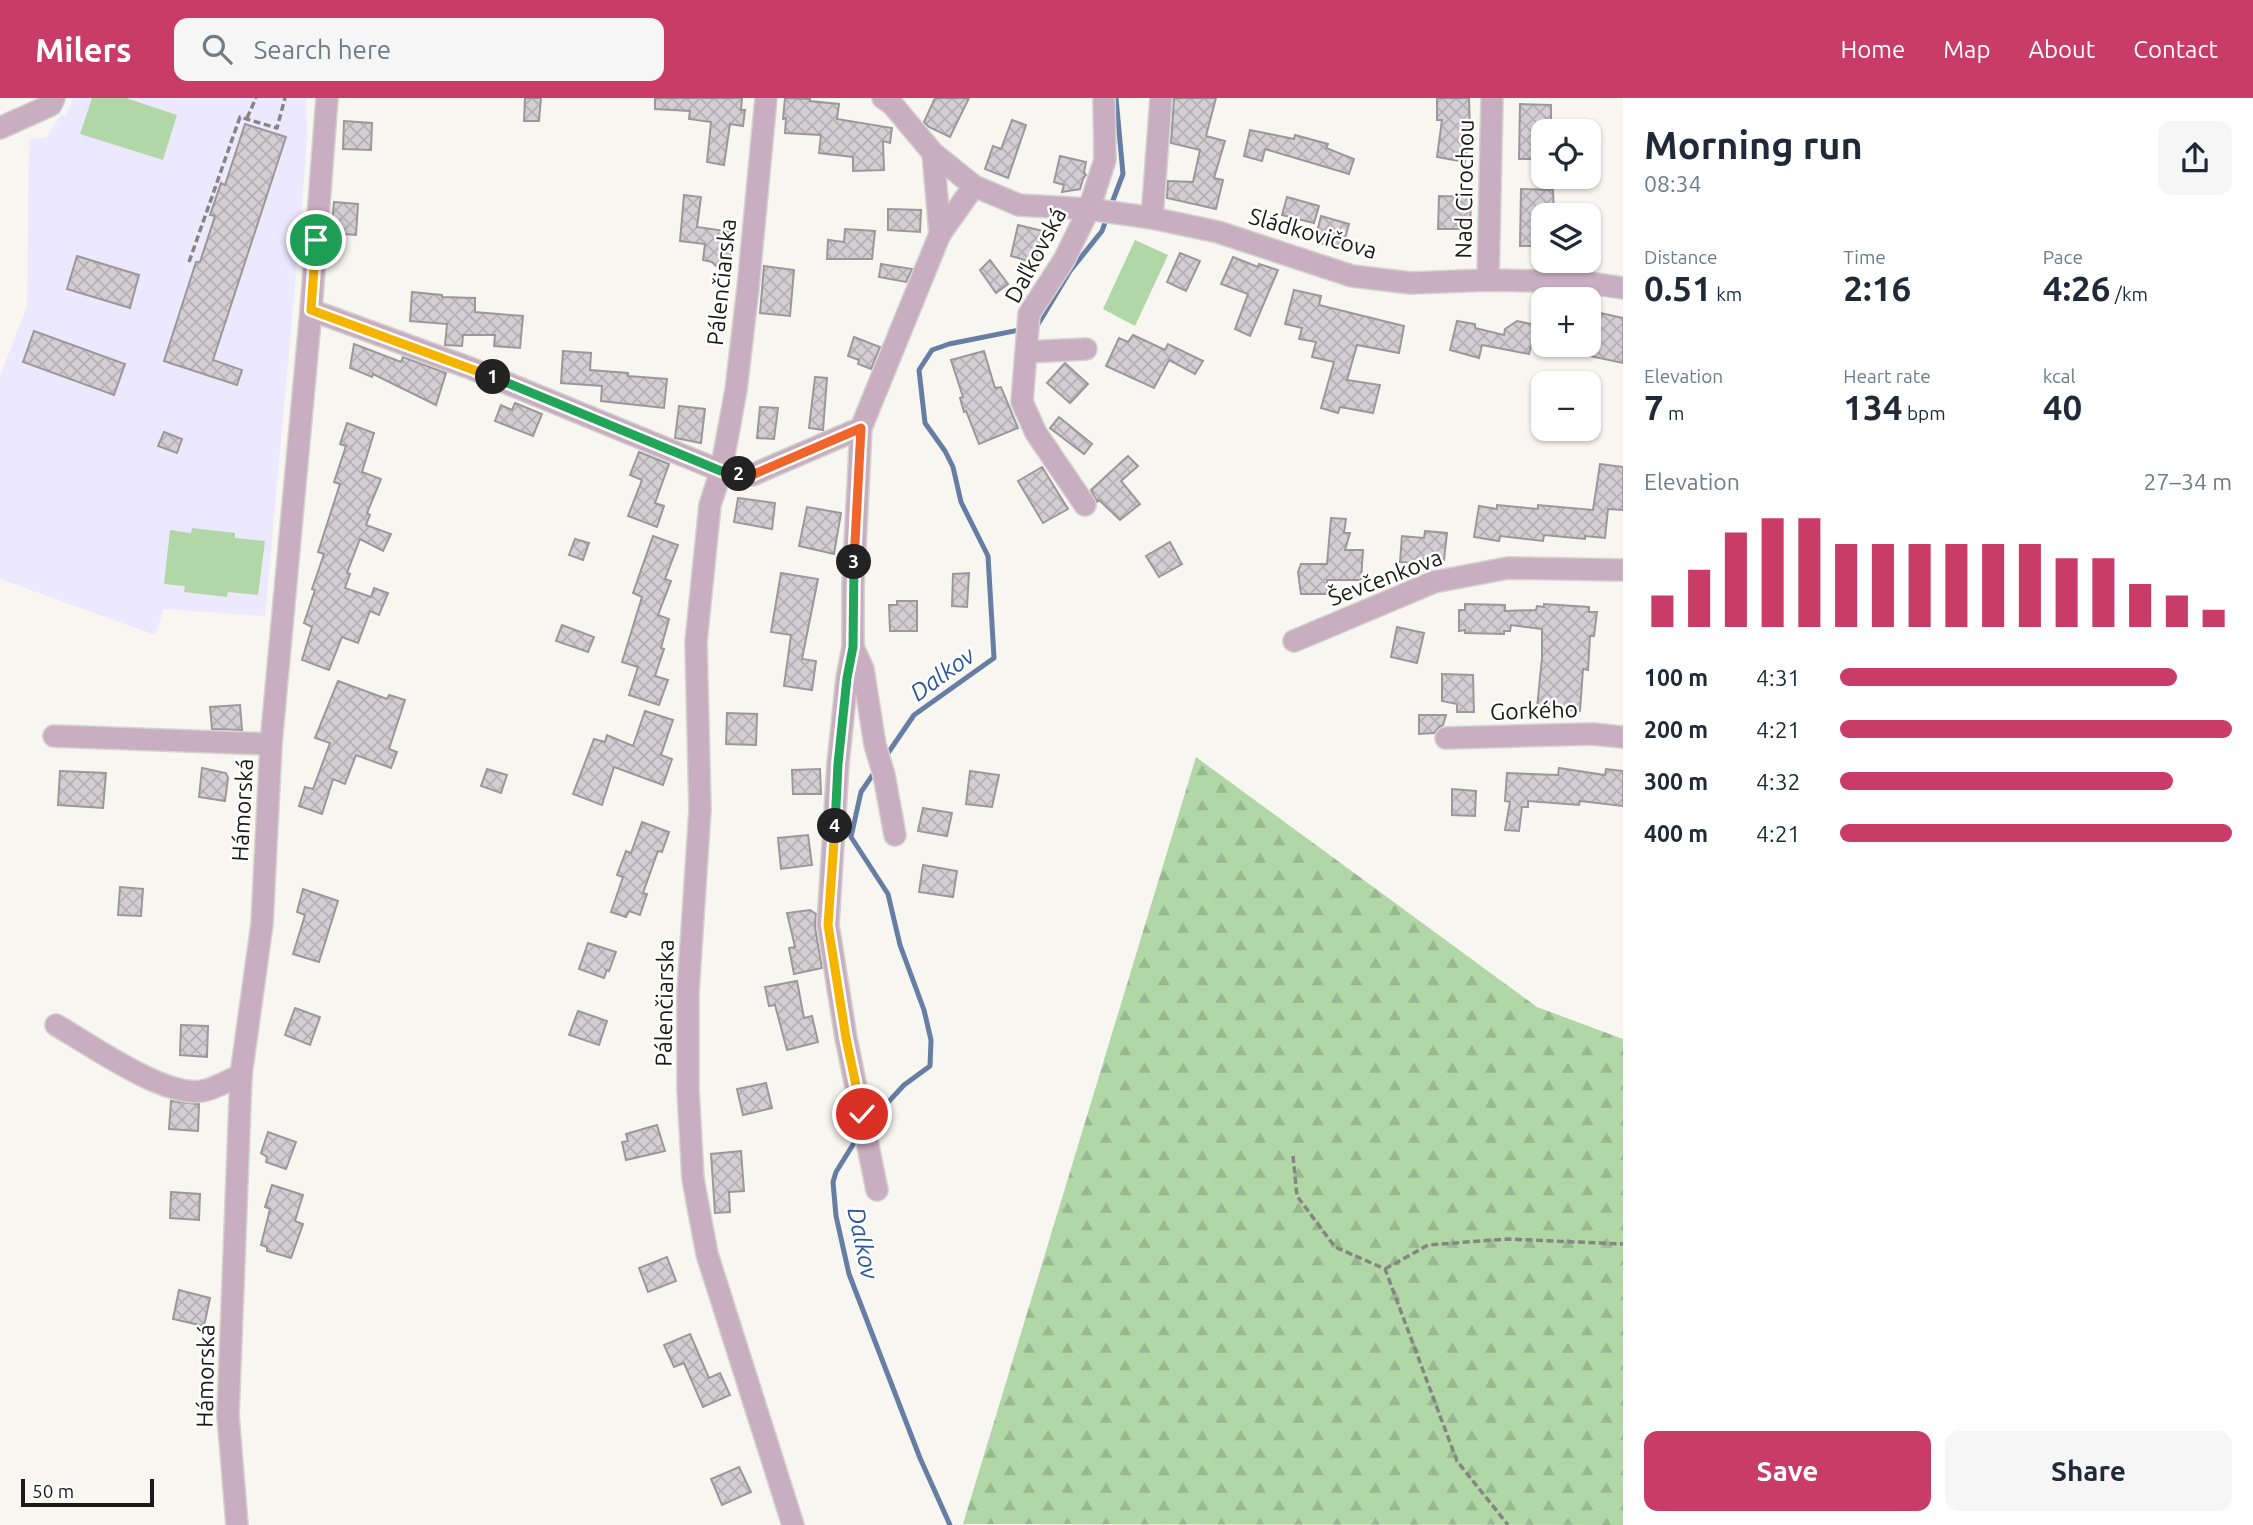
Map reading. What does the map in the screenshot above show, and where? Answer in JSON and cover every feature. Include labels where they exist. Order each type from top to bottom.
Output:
[{"type":"street","points":[[0,128],[51,105],[54,98]]},
{"type":"street","name":"Hámorská","points":[[237,1525],[228,1415],[242,1075],[262,924],[271,744],[311,310],[327,98]]},
{"type":"street","name":"Pálenčiarska","points":[[765,98],[736,390],[721,471],[710,505],[696,642],[700,810],[688,992],[688,1090],[693,1179],[708,1254],[793,1525]]},
{"type":"street","name":"Sládkovičova","points":[[883,98],[892,104],[933,153],[974,186],[1018,205],[1101,211],[1152,218],[1218,232],[1352,276],[1411,283],[1488,280],[1583,282],[1623,288]]},
{"type":"street","name":"Daľkovská","points":[[1085,505],[1036,433],[1022,402],[1029,314],[1064,260],[1101,211],[1105,160],[1104,98]]},
{"type":"street","points":[[1152,218],[1161,98]]},
{"type":"street","name":"Nad Cirochou","points":[[1488,280],[1492,98]]},
{"type":"street","points":[[933,153],[940,234]]},
{"type":"street","points":[[877,1190],[846,1038],[828,925],[838,764],[853,647],[853,585],[861,428],[940,234],[974,186]]},
{"type":"street","points":[[311,310],[470,368],[721,471],[752,475],[861,428]]},
{"type":"street","points":[[1028,337],[1086,349]]},
{"type":"street","name":"Ševčenkova","points":[[1294,641],[1434,582],[1508,568],[1623,570]]},
{"type":"street","points":[[853,647],[863,669],[875,745],[884,775],[895,835]]},
{"type":"street","name":"Gorkého","points":[[1446,738],[1592,734],[1623,737]]},
{"type":"street","points":[[54,736],[271,744]]},
{"type":"street","points":[[57,1025],[123,1065],[170,1088],[201,1092],[242,1075]]},
{"type":"path","points":[[247,118],[256,98]]},
{"type":"path","points":[[189,262],[240,117],[277,128],[285,98]]},
{"type":"path","points":[[1293,1156],[1297,1196],[1335,1247],[1385,1269],[1457,1461],[1508,1525]]},
{"type":"path","points":[[1385,1269],[1428,1245],[1507,1239],[1623,1244]]},
{"type":"shaded area","points":[[73,98],[306,98],[307,137],[300,232],[265,616],[164,609],[155,635],[0,579],[0,376],[27,306],[29,139],[46,138],[61,114],[66,116]]},
{"type":"green space","points":[[92,98],[126,98],[177,115],[163,160],[80,134]]},
{"type":"green space","points":[[1135,240],[1168,255],[1135,326],[1103,309]]},
{"type":"green space","points":[[192,528],[235,533],[235,538],[265,541],[258,595],[228,592],[227,597],[184,592],[185,586],[164,584],[170,530],[191,533]]},
{"type":"green space","points":[[1196,757],[1537,1007],[1623,1039],[1623,1525],[963,1524]]},
{"type":"building","points":[[525,98],[541,98],[539,121],[524,121]]},
{"type":"building","points":[[655,98],[742,98],[741,110],[745,110],[743,126],[730,124],[724,165],[707,162],[711,122],[689,119],[690,111],[655,109]]},
{"type":"building","points":[[785,98],[839,104],[837,119],[892,128],[890,143],[883,141],[884,170],[853,171],[853,157],[819,153],[821,135],[785,133]]},
{"type":"building","points":[[935,98],[969,98],[950,137],[924,122]]},
{"type":"building","points":[[1174,98],[1216,98],[1206,136],[1225,141],[1214,178],[1223,180],[1216,209],[1167,198],[1168,181],[1193,182],[1200,150],[1171,143]]},
{"type":"building","points":[[1437,98],[1469,98],[1470,132],[1465,162],[1437,157],[1442,120],[1437,120]]},
{"type":"building","points":[[1520,104],[1551,105],[1551,119],[1531,119],[1531,159],[1519,159]]},
{"type":"building","points":[[1012,120],[1026,125],[1008,178],[985,169],[993,146],[1001,149]]},
{"type":"building","points":[[344,121],[372,123],[371,150],[343,149]]},
{"type":"building","points":[[245,124],[286,137],[213,360],[242,370],[237,385],[164,361],[196,262],[200,262],[215,216],[210,215],[221,183],[225,185]]},
{"type":"building","points":[[1250,130],[1294,139],[1295,135],[1328,144],[1326,148],[1354,159],[1349,174],[1265,149],[1262,161],[1244,156]]},
{"type":"building","points":[[1060,156],[1086,162],[1086,175],[1080,189],[1062,192],[1064,185],[1054,182]]},
{"type":"building","points":[[1521,189],[1553,190],[1554,203],[1531,203],[1531,246],[1520,246]]},
{"type":"building","points":[[684,195],[701,197],[697,227],[732,232],[730,264],[721,263],[716,266],[703,260],[705,244],[680,241]]},
{"type":"building","points":[[1439,196],[1471,197],[1470,229],[1438,229]]},
{"type":"building","points":[[1287,197],[1319,206],[1314,223],[1282,215]]},
{"type":"building","points":[[334,202],[358,204],[356,235],[331,233]]},
{"type":"building","points":[[888,209],[921,210],[920,232],[888,230]]},
{"type":"building","points":[[1321,216],[1349,224],[1342,249],[1320,243],[1322,234],[1317,232]]},
{"type":"building","points":[[1018,225],[1043,231],[1035,263],[1011,256]]},
{"type":"building","points":[[845,229],[875,231],[872,259],[827,259],[828,240],[844,242]]},
{"type":"building","points":[[1180,253],[1200,261],[1186,291],[1167,282]]},
{"type":"building","points":[[77,256],[139,275],[130,308],[67,289]]},
{"type":"building","points":[[1233,257],[1258,267],[1259,264],[1278,270],[1250,336],[1235,329],[1248,294],[1221,284]]},
{"type":"building","points":[[990,260],[1008,284],[996,293],[980,270]]},
{"type":"building","points":[[881,264],[912,269],[906,282],[879,277]]},
{"type":"building","points":[[764,266],[794,270],[790,316],[760,313]]},
{"type":"building","points":[[1294,290],[1321,296],[1319,305],[1404,326],[1399,353],[1357,345],[1347,380],[1380,385],[1373,413],[1340,407],[1338,413],[1321,408],[1334,362],[1312,357],[1316,342],[1299,339],[1302,328],[1285,324]]},
{"type":"building","points":[[412,292],[442,297],[475,298],[475,312],[523,316],[520,348],[494,346],[495,335],[463,335],[462,346],[445,345],[447,324],[410,321]]},
{"type":"building","points":[[1601,313],[1623,318],[1623,363],[1594,357],[1601,357]]},
{"type":"building","points":[[1457,321],[1475,324],[1475,328],[1504,335],[1505,329],[1517,321],[1531,324],[1529,354],[1482,345],[1479,358],[1450,350]]},
{"type":"building","points":[[34,331],[125,364],[114,395],[23,362]]},
{"type":"building","points":[[1133,335],[1165,350],[1168,344],[1203,361],[1195,374],[1169,360],[1154,388],[1106,366],[1119,338],[1128,342]]},
{"type":"building","points":[[854,337],[880,347],[871,369],[848,356]]},
{"type":"building","points":[[354,344],[401,362],[403,357],[446,373],[436,405],[373,374],[372,377],[350,368]]},
{"type":"building","points":[[563,351],[591,353],[590,370],[667,379],[664,408],[601,401],[602,386],[561,383]]},
{"type":"building","points":[[984,351],[995,388],[1001,387],[1018,428],[979,444],[966,411],[964,412],[960,398],[963,397],[951,360]]},
{"type":"building","points":[[1065,363],[1088,384],[1070,403],[1047,383]]},
{"type":"building","points":[[815,377],[827,378],[823,430],[809,428]]},
{"type":"building","points":[[515,403],[542,414],[533,436],[495,421],[501,405],[512,410]]},
{"type":"building","points":[[679,406],[705,409],[701,443],[675,438]]},
{"type":"building","points":[[760,407],[778,408],[774,439],[757,438]]},
{"type":"building","points":[[1059,417],[1092,444],[1084,454],[1050,428]]},
{"type":"building","points":[[347,423],[374,433],[362,472],[381,479],[367,513],[370,515],[366,525],[391,534],[383,551],[360,539],[347,573],[350,574],[345,588],[371,597],[374,588],[388,593],[379,615],[370,611],[358,643],[342,637],[329,670],[302,660],[312,627],[304,623],[324,554],[318,552],[340,484],[334,482],[346,446],[340,444]]},
{"type":"building","points":[[164,432],[182,439],[177,453],[158,446]]},
{"type":"building","points":[[639,452],[669,464],[655,503],[664,506],[657,527],[628,516],[642,480],[630,475]]},
{"type":"building","points":[[1128,456],[1138,466],[1121,481],[1140,504],[1120,520],[1099,500],[1097,502],[1091,490]]},
{"type":"building","points":[[1600,464],[1623,467],[1623,510],[1608,509],[1605,538],[1544,535],[1543,541],[1500,536],[1499,541],[1474,537],[1479,506],[1538,509],[1538,505],[1593,510]]},
{"type":"building","points":[[1042,467],[1068,509],[1043,523],[1018,481]]},
{"type":"building","points":[[738,498],[775,503],[772,529],[734,522]]},
{"type":"building","points":[[807,507],[841,513],[834,554],[799,546]]},
{"type":"building","points":[[1331,518],[1346,519],[1344,533],[1350,533],[1345,550],[1363,550],[1361,580],[1327,580],[1327,594],[1301,594],[1298,572],[1301,564],[1327,564]]},
{"type":"building","points":[[1425,531],[1447,533],[1444,560],[1422,559],[1421,564],[1400,562],[1402,536],[1424,538]]},
{"type":"building","points":[[653,536],[678,545],[665,579],[671,581],[658,615],[669,619],[661,648],[664,649],[655,676],[668,680],[659,705],[629,695],[638,667],[622,662],[642,597],[633,593]]},
{"type":"building","points":[[575,539],[589,543],[583,560],[569,555]]},
{"type":"building","points":[[1170,542],[1182,564],[1159,577],[1146,556]]},
{"type":"building","points":[[781,573],[818,579],[802,659],[816,661],[812,690],[784,686],[791,635],[771,632]]},
{"type":"building","points":[[969,573],[967,607],[952,606],[953,574]]},
{"type":"building","points":[[897,601],[917,601],[917,631],[890,631],[889,605],[897,605]]},
{"type":"building","points":[[1465,604],[1505,605],[1505,611],[1536,610],[1537,606],[1544,607],[1544,604],[1589,607],[1589,612],[1597,612],[1594,636],[1590,636],[1588,670],[1583,669],[1580,711],[1537,708],[1542,629],[1511,625],[1510,631],[1504,631],[1504,634],[1465,633],[1465,630],[1459,631],[1459,610],[1465,610]]},
{"type":"building","points":[[562,625],[594,637],[588,652],[556,641]]},
{"type":"building","points":[[1397,627],[1424,633],[1417,663],[1391,657]]},
{"type":"building","points":[[1442,674],[1473,675],[1474,712],[1457,712],[1457,704],[1442,701]]},
{"type":"building","points":[[338,681],[387,699],[389,695],[405,700],[389,749],[397,752],[391,768],[356,755],[345,784],[333,779],[322,814],[299,806],[305,787],[313,789],[330,743],[315,738]]},
{"type":"building","points":[[240,705],[242,730],[212,729],[210,707]]},
{"type":"building","points":[[645,711],[673,720],[661,755],[672,759],[663,785],[614,767],[602,805],[573,794],[594,739],[605,742],[607,735],[633,746]]},
{"type":"building","points":[[727,713],[757,714],[756,745],[726,744]]},
{"type":"building","points":[[1419,715],[1446,715],[1443,725],[1434,733],[1419,734]]},
{"type":"building","points":[[202,768],[226,773],[228,778],[225,801],[199,797]]},
{"type":"building","points":[[1559,768],[1605,775],[1606,769],[1623,771],[1623,806],[1580,801],[1579,805],[1528,801],[1528,807],[1522,807],[1519,831],[1505,830],[1510,802],[1505,801],[1507,773],[1558,775]]},
{"type":"building","points":[[487,769],[507,775],[501,793],[481,786]]},
{"type":"building","points":[[820,769],[821,794],[793,794],[792,770]]},
{"type":"building","points":[[60,771],[106,773],[103,808],[58,805]]},
{"type":"building","points":[[970,771],[999,775],[992,807],[966,804]]},
{"type":"building","points":[[1452,789],[1476,791],[1475,816],[1452,815]]},
{"type":"building","points":[[923,808],[952,813],[947,836],[918,831]]},
{"type":"building","points":[[642,822],[669,832],[662,852],[658,851],[643,893],[647,894],[640,915],[629,911],[626,917],[611,912],[623,877],[617,875],[626,851],[631,853]]},
{"type":"building","points":[[808,835],[812,865],[781,869],[778,838]]},
{"type":"building","points":[[923,865],[957,871],[953,897],[919,892]]},
{"type":"building","points":[[120,887],[143,889],[141,916],[118,915]]},
{"type":"building","points":[[303,889],[338,901],[319,962],[293,954],[305,915],[297,912]]},
{"type":"building","points":[[810,910],[816,914],[815,927],[822,968],[794,974],[789,948],[795,947],[787,913]]},
{"type":"building","points":[[588,943],[616,952],[604,978],[579,969]]},
{"type":"building","points":[[797,981],[804,1018],[812,1016],[818,1042],[787,1050],[775,1005],[769,1006],[765,987]]},
{"type":"building","points":[[295,1008],[320,1017],[310,1045],[285,1035]]},
{"type":"building","points":[[578,1011],[607,1021],[599,1045],[569,1035]]},
{"type":"building","points":[[181,1025],[208,1026],[207,1057],[180,1055]]},
{"type":"building","points":[[766,1083],[772,1108],[743,1115],[737,1089]]},
{"type":"building","points":[[171,1101],[199,1104],[198,1131],[169,1129]]},
{"type":"building","points":[[657,1125],[665,1151],[626,1160],[622,1142],[628,1141],[626,1134]]},
{"type":"building","points":[[268,1132],[296,1142],[286,1169],[266,1162],[267,1157],[261,1153]]},
{"type":"building","points":[[741,1151],[744,1191],[729,1192],[730,1212],[715,1213],[711,1154]]},
{"type":"building","points":[[272,1185],[303,1195],[295,1221],[303,1224],[291,1258],[267,1251],[267,1247],[261,1245],[270,1209],[265,1207]]},
{"type":"building","points":[[171,1192],[200,1194],[199,1220],[170,1218]]},
{"type":"building","points":[[667,1257],[676,1281],[648,1292],[639,1268]]},
{"type":"building","points":[[179,1290],[210,1298],[204,1326],[173,1319]]},
{"type":"building","points":[[690,1334],[709,1378],[720,1373],[730,1395],[703,1407],[684,1363],[674,1367],[664,1345]]},
{"type":"building","points":[[739,1467],[751,1492],[722,1505],[711,1479]]},
{"type":"waterway","name":"Dalkov","points":[[1110,208],[1123,174],[1116,98]]},
{"type":"waterway","name":"Dalkov","points":[[1037,326],[1070,271],[1102,231],[1107,217]]},
{"type":"waterway","name":"Dalkov","points":[[886,756],[914,715],[994,658],[988,556],[961,502],[953,467],[925,423],[919,370],[932,350],[1024,329]]},
{"type":"waterway","name":"Dalkov","points":[[869,1123],[904,1085],[930,1066],[931,1040],[924,1010],[900,945],[888,894],[851,837],[861,792],[876,770]]},
{"type":"waterway","name":"Dalkov","points":[[859,1135],[836,1172],[833,1182],[836,1216],[849,1274],[920,1458],[950,1525]]},
{"type":"route","points":[[316,240],[311,310],[470,368],[721,471],[752,475],[861,428],[853,585],[853,647],[838,764],[828,925],[846,1038],[862,1114]]}]
